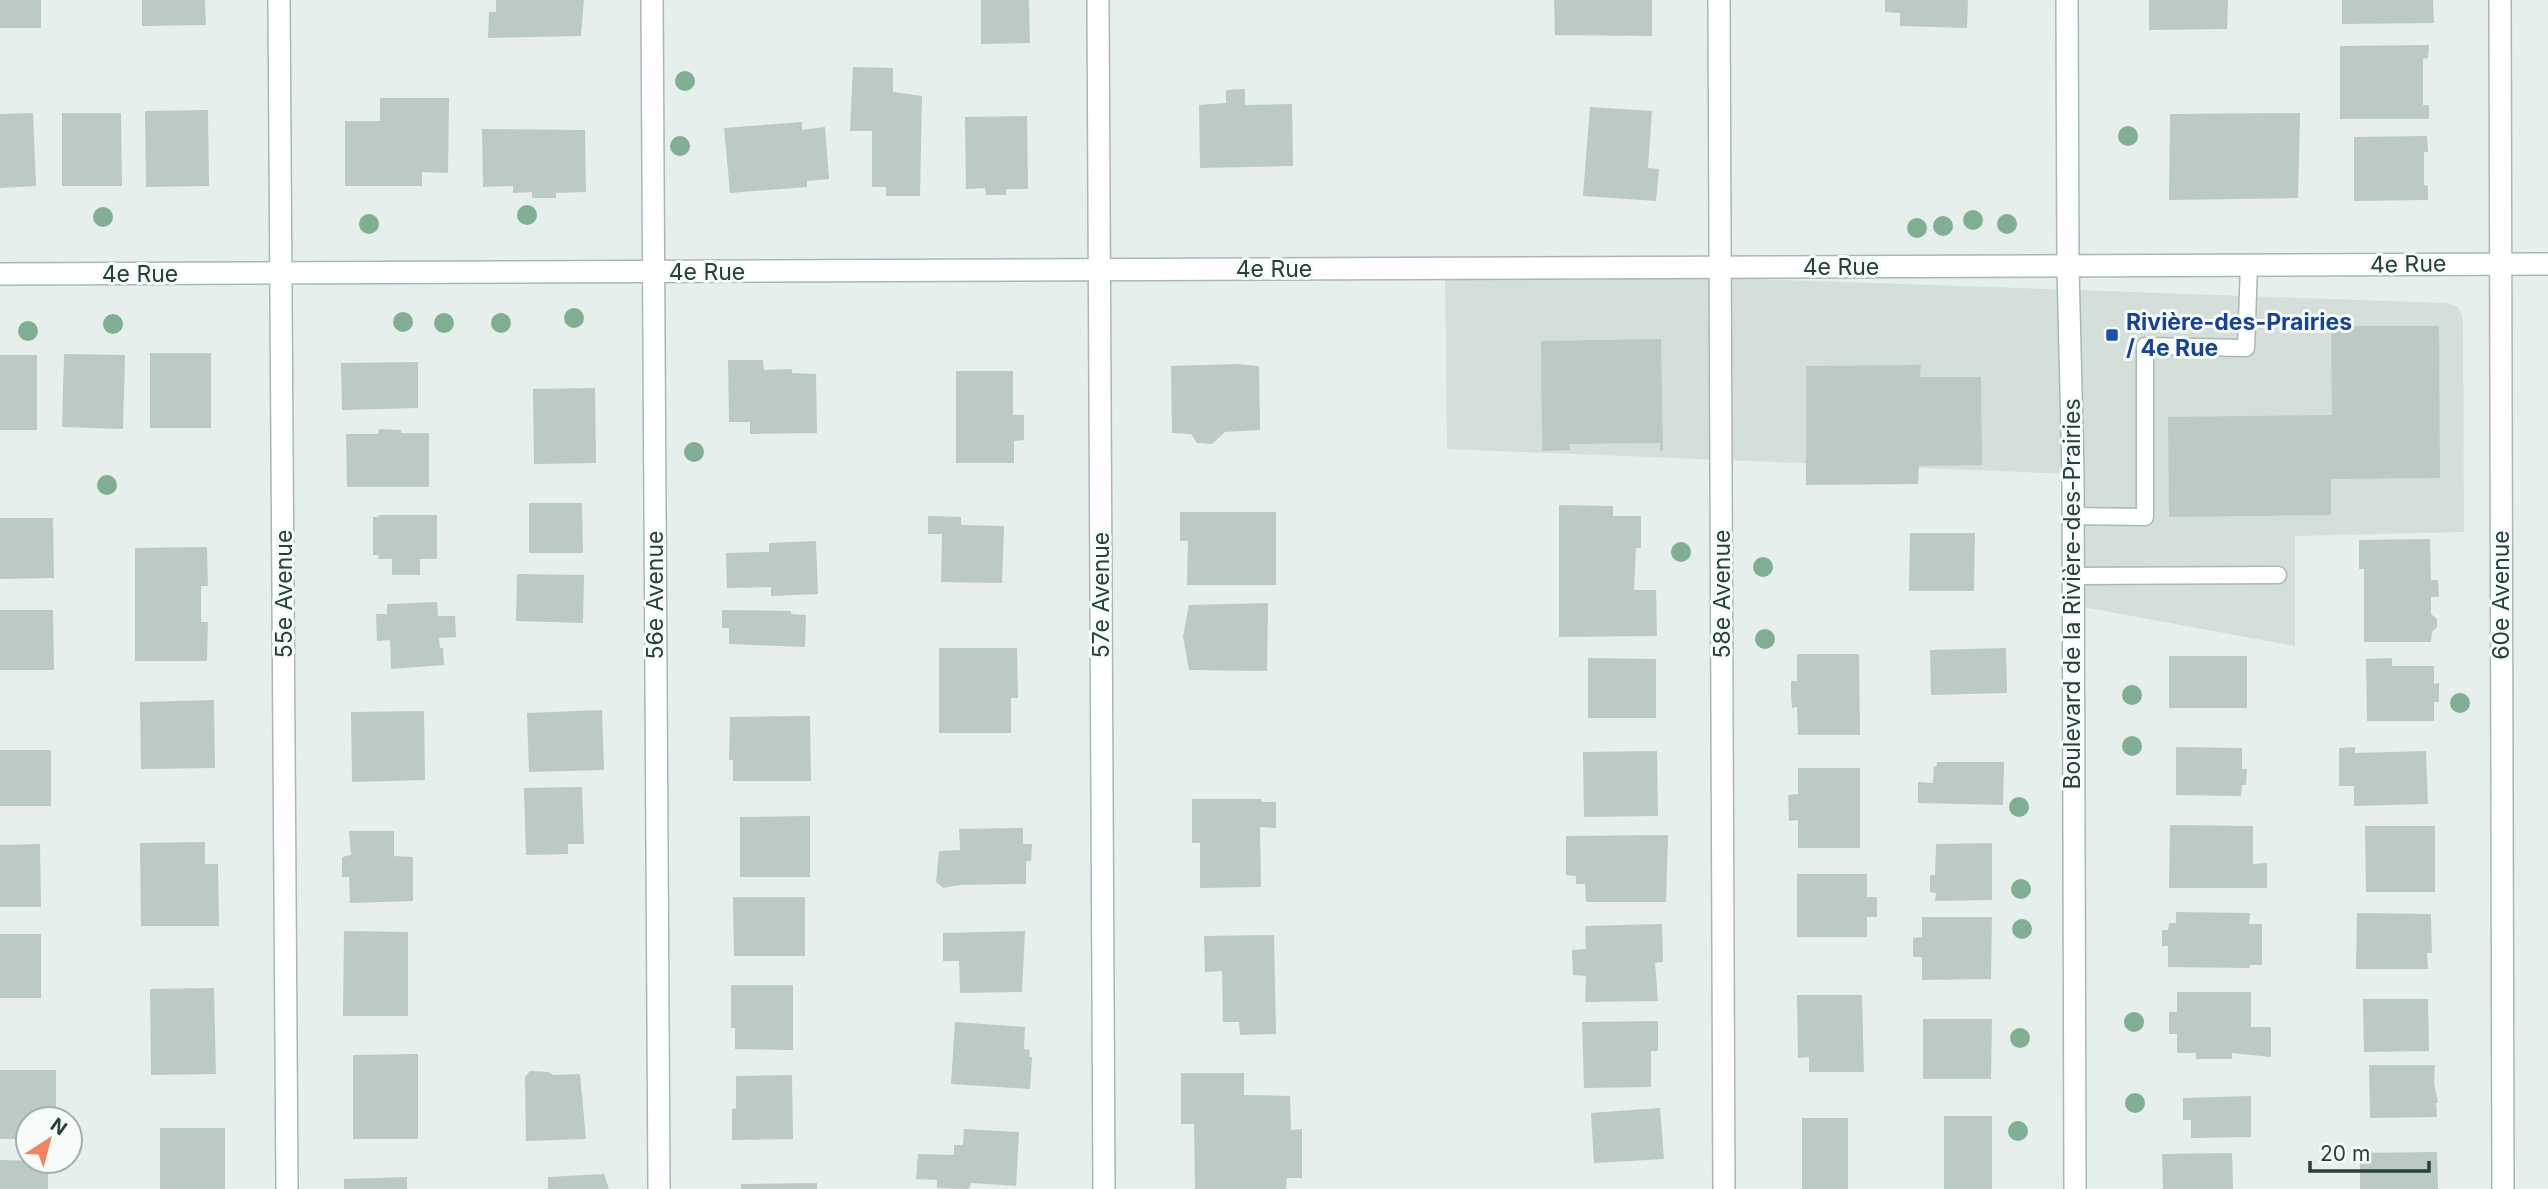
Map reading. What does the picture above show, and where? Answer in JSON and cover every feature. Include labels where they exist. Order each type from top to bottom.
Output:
[{"type":"street","name":"55e Avenue","points":[[279,0],[287,1189]]},
{"type":"street","name":"56e Avenue","points":[[652,0],[659,1189]]},
{"type":"street","name":"57e Avenue","points":[[1098,0],[1104,1189]]},
{"type":"street","name":"58e Avenue","points":[[1719,0],[1724,1189]]},
{"type":"street","name":"Boulevard de la Rivière-des-Prairies","points":[[2067,0],[2074,1189]]},
{"type":"street","name":"60e Avenue","points":[[2500,0],[2503,1189]]},
{"type":"street","name":"4e Rue","points":[[0,274],[2548,264]]},
{"type":"lane","points":[[2072,516],[2145,517],[2145,346],[2246,348],[2249,265]]},
{"type":"lane","points":[[2072,576],[2278,575]]},
{"type":"shaded area","points":[[1445,268],[2447,303],[2458,307],[2463,318],[2464,532],[2295,536],[2295,646],[2072,605],[2072,474],[1447,449]]},
{"type":"building","points":[[0,0],[41,0],[41,28],[0,28]]},
{"type":"building","points":[[142,0],[205,0],[206,25],[142,26]]},
{"type":"building","points":[[496,0],[584,0],[581,36],[488,38],[489,12],[496,12]]},
{"type":"building","points":[[981,0],[1029,0],[1030,43],[981,44]]},
{"type":"building","points":[[1554,0],[1652,0],[1652,36],[1555,35]]},
{"type":"building","points":[[1885,0],[1968,0],[1967,28],[1900,26],[1900,13],[1885,12]]},
{"type":"building","points":[[2149,0],[2228,0],[2227,29],[2149,30]]},
{"type":"building","points":[[2342,0],[2433,0],[2434,23],[2342,24]]},
{"type":"building","points":[[2429,45],[2428,58],[2423,59],[2423,105],[2429,105],[2429,119],[2340,119],[2340,46]]},
{"type":"building","points":[[853,67],[893,68],[893,92],[922,96],[920,196],[886,196],[886,187],[872,187],[872,131],[850,131]]},
{"type":"building","points":[[1245,89],[1245,105],[1292,104],[1293,166],[1200,168],[1199,105],[1226,103],[1226,90]]},
{"type":"building","points":[[380,98],[449,98],[448,173],[422,172],[422,186],[345,186],[345,121],[380,121]]},
{"type":"building","points":[[1590,107],[1652,111],[1648,168],[1659,169],[1656,201],[1583,196]]},
{"type":"building","points":[[208,110],[209,186],[146,187],[145,111]]},
{"type":"building","points":[[33,113],[36,186],[0,188],[0,114]]},
{"type":"building","points":[[62,113],[121,113],[122,186],[62,186]]},
{"type":"building","points":[[2300,113],[2298,198],[2169,200],[2170,114]]},
{"type":"building","points":[[1027,116],[1028,189],[1006,189],[1006,195],[986,195],[985,188],[966,189],[965,117]]},
{"type":"building","points":[[802,122],[802,130],[825,127],[829,179],[807,181],[807,187],[730,193],[724,128]]},
{"type":"building","points":[[482,129],[585,130],[586,192],[556,193],[556,198],[532,198],[532,192],[513,193],[513,186],[483,187]]},
{"type":"building","points":[[2427,136],[2424,185],[2428,186],[2428,200],[2354,201],[2354,137]]},
{"type":"building","points":[[2331,326],[2439,326],[2440,478],[2331,479],[2331,515],[2169,517],[2168,417],[2332,415]]},
{"type":"building","points":[[1661,339],[1663,451],[1660,451],[1660,443],[1569,444],[1570,450],[1542,451],[1541,341]]},
{"type":"building","points":[[150,353],[211,353],[211,428],[150,428]]},
{"type":"building","points":[[64,354],[125,355],[123,429],[62,427]]},
{"type":"building","points":[[0,355],[37,355],[37,430],[0,430]]},
{"type":"building","points":[[728,360],[763,360],[764,370],[792,369],[792,373],[816,374],[817,433],[750,434],[750,422],[729,422]]},
{"type":"building","points":[[418,362],[418,408],[342,410],[341,363]]},
{"type":"building","points":[[1921,365],[1920,377],[1981,377],[1982,465],[1919,466],[1918,484],[1806,485],[1806,366]]},
{"type":"building","points":[[1171,366],[1259,366],[1260,430],[1225,432],[1212,444],[1197,443],[1191,434],[1172,433]]},
{"type":"building","points":[[956,371],[1013,371],[1013,415],[1024,415],[1024,440],[1014,441],[1014,463],[956,463]]},
{"type":"building","points":[[595,388],[596,463],[534,464],[533,389]]},
{"type":"building","points":[[379,429],[401,430],[401,433],[429,433],[429,487],[347,487],[346,434],[378,434]]},
{"type":"building","points":[[529,503],[582,503],[583,553],[529,553]]},
{"type":"building","points":[[1559,505],[1613,506],[1613,516],[1641,516],[1641,548],[1636,548],[1634,590],[1656,590],[1657,636],[1559,637]]},
{"type":"building","points":[[1180,512],[1276,512],[1276,585],[1187,585],[1188,541],[1180,541]]},
{"type":"building","points":[[437,515],[437,559],[420,559],[420,575],[392,575],[392,559],[378,559],[379,555],[373,555],[373,517]]},
{"type":"building","points":[[928,516],[961,517],[961,525],[1004,526],[1002,583],[941,582],[942,534],[928,534]]},
{"type":"building","points":[[0,518],[53,518],[54,578],[0,579]]},
{"type":"building","points":[[1910,533],[1975,533],[1974,591],[1909,591]]},
{"type":"building","points":[[2430,539],[2431,580],[2438,580],[2439,597],[2431,597],[2431,614],[2437,619],[2437,627],[2432,632],[2431,642],[2364,642],[2364,569],[2359,569],[2359,540]]},
{"type":"building","points":[[816,541],[818,594],[771,596],[771,587],[727,588],[726,553],[769,552],[769,543]]},
{"type":"building","points":[[207,547],[208,586],[201,586],[201,622],[208,622],[207,661],[135,661],[135,548]]},
{"type":"building","points":[[517,574],[584,575],[583,623],[516,621]]},
{"type":"building","points":[[437,602],[438,616],[455,616],[456,637],[439,638],[440,648],[443,648],[444,665],[391,669],[390,640],[377,641],[376,614],[387,614],[387,604]]},
{"type":"building","points":[[1268,603],[1267,671],[1189,670],[1183,637],[1189,605]]},
{"type":"building","points":[[0,610],[53,610],[54,670],[0,670]]},
{"type":"building","points":[[722,610],[791,611],[791,614],[806,615],[805,647],[729,644],[729,628],[722,628]]},
{"type":"building","points":[[939,648],[1017,648],[1018,698],[1011,698],[1011,733],[939,733]]},
{"type":"building","points":[[2006,648],[2007,693],[1931,695],[1930,650]]},
{"type":"building","points":[[1797,654],[1859,654],[1860,735],[1798,735],[1797,707],[1792,708],[1791,695],[1791,681],[1797,681]]},
{"type":"building","points":[[2169,656],[2247,656],[2247,708],[2169,708]]},
{"type":"building","points":[[1588,658],[1656,659],[1656,718],[1588,718]]},
{"type":"building","points":[[2392,658],[2392,666],[2434,666],[2434,684],[2439,683],[2439,702],[2434,702],[2434,721],[2367,721],[2366,659]]},
{"type":"building","points":[[214,700],[215,768],[141,769],[140,702]]},
{"type":"building","points":[[602,710],[604,770],[529,772],[527,713]]},
{"type":"building","points":[[424,711],[425,780],[352,782],[351,712]]},
{"type":"building","points":[[810,716],[811,781],[733,781],[733,760],[729,760],[730,717]]},
{"type":"building","points":[[2176,747],[2242,748],[2242,769],[2247,769],[2246,785],[2242,785],[2241,796],[2176,795]]},
{"type":"building","points":[[2355,747],[2355,753],[2426,751],[2428,804],[2354,806],[2354,786],[2339,786],[2339,748]]},
{"type":"building","points":[[0,750],[51,750],[51,806],[0,806]]},
{"type":"building","points":[[1657,751],[1658,816],[1584,817],[1583,752]]},
{"type":"building","points":[[1937,762],[2004,762],[2003,805],[1918,803],[1918,782],[1933,783],[1934,766],[1936,767]]},
{"type":"building","points":[[1798,768],[1860,768],[1860,848],[1798,848],[1798,820],[1789,821],[1788,795],[1798,794]]},
{"type":"building","points":[[582,787],[584,844],[568,844],[568,854],[526,855],[524,788]]},
{"type":"building","points":[[1192,799],[1261,799],[1262,802],[1276,802],[1276,828],[1260,827],[1261,887],[1200,888],[1200,843],[1192,843]]},
{"type":"building","points":[[810,816],[810,877],[740,877],[740,817]]},
{"type":"building","points":[[2170,825],[2253,826],[2253,864],[2267,863],[2267,888],[2169,888]]},
{"type":"building","points":[[2365,826],[2435,826],[2435,892],[2366,892]]},
{"type":"building","points":[[1023,828],[1023,844],[1032,844],[1031,861],[1026,861],[1026,884],[960,885],[943,888],[936,882],[939,851],[960,850],[959,829]]},
{"type":"building","points":[[349,831],[394,831],[394,856],[413,857],[413,901],[350,903],[349,877],[342,877],[342,857],[351,855]]},
{"type":"building","points":[[1668,835],[1666,902],[1586,902],[1585,884],[1576,884],[1576,876],[1566,875],[1566,836]]},
{"type":"building","points":[[205,842],[205,864],[218,864],[219,926],[141,926],[140,843]]},
{"type":"building","points":[[1992,843],[1992,900],[1935,901],[1936,893],[1930,892],[1930,875],[1935,875],[1936,844]]},
{"type":"building","points":[[40,844],[41,907],[0,907],[0,845]]},
{"type":"building","points":[[1797,874],[1867,874],[1867,897],[1877,897],[1877,917],[1867,917],[1867,937],[1797,937]]},
{"type":"building","points":[[733,897],[805,897],[805,956],[734,956]]},
{"type":"building","points":[[2176,912],[2250,913],[2249,924],[2262,924],[2262,965],[2250,965],[2249,968],[2168,967],[2168,946],[2162,946],[2162,930],[2168,930],[2169,923],[2176,923]]},
{"type":"building","points":[[2357,913],[2431,914],[2432,953],[2427,953],[2428,969],[2356,969]]},
{"type":"building","points":[[1922,917],[1992,917],[1991,979],[1922,980],[1922,957],[1913,957],[1913,938],[1922,937]]},
{"type":"building","points":[[1662,924],[1663,962],[1655,963],[1658,1001],[1585,1002],[1586,976],[1573,975],[1572,950],[1586,949],[1585,926]]},
{"type":"building","points":[[344,931],[408,932],[408,1016],[343,1016]]},
{"type":"building","points":[[1025,931],[1022,992],[960,993],[959,961],[943,961],[943,933]]},
{"type":"building","points":[[0,934],[41,934],[41,998],[0,998]]},
{"type":"building","points":[[1274,935],[1276,1034],[1240,1035],[1239,1022],[1223,1022],[1222,971],[1205,972],[1204,936]]},
{"type":"building","points":[[731,985],[793,985],[793,1050],[735,1049],[735,1028],[731,1028]]},
{"type":"building","points":[[214,988],[216,1074],[151,1075],[150,989]]},
{"type":"building","points":[[2177,992],[2251,992],[2251,1027],[2271,1027],[2271,1057],[2232,1053],[2232,1059],[2196,1059],[2196,1053],[2177,1053],[2177,1034],[2169,1034],[2169,1012],[2177,1012]]},
{"type":"building","points":[[1797,995],[1862,995],[1864,1072],[1809,1072],[1809,1057],[1798,1058]]},
{"type":"building","points":[[2363,999],[2428,999],[2429,1051],[2364,1052]]},
{"type":"building","points":[[1923,1019],[1992,1019],[1991,1079],[1923,1079]]},
{"type":"building","points":[[1658,1021],[1658,1051],[1651,1051],[1651,1087],[1584,1088],[1582,1022]]},
{"type":"building","points":[[955,1022],[1025,1027],[1024,1049],[1030,1050],[1029,1057],[1032,1057],[1030,1089],[951,1084]]},
{"type":"building","points":[[418,1054],[418,1139],[353,1139],[353,1055]]},
{"type":"building","points":[[2369,1065],[2435,1065],[2437,1117],[2370,1118]]},
{"type":"building","points":[[0,1070],[56,1070],[56,1105],[14,1105],[14,1139],[0,1139]]},
{"type":"building","points":[[530,1071],[549,1072],[553,1075],[580,1074],[586,1139],[526,1141],[525,1077]]},
{"type":"building","points":[[1181,1073],[1244,1073],[1244,1095],[1290,1096],[1291,1130],[1302,1129],[1302,1178],[1287,1178],[1286,1189],[1195,1189],[1194,1124],[1181,1124]]},
{"type":"building","points":[[792,1075],[793,1139],[732,1140],[736,1076]]},
{"type":"building","points":[[2251,1096],[2251,1137],[2191,1138],[2191,1120],[2183,1120],[2183,1098]]},
{"type":"building","points":[[1660,1108],[1664,1159],[1594,1163],[1591,1113]]},
{"type":"building","points":[[1944,1116],[1992,1116],[1992,1189],[1944,1189]]},
{"type":"building","points":[[1802,1118],[1848,1118],[1848,1189],[1802,1189]]},
{"type":"building","points":[[160,1128],[225,1128],[225,1189],[160,1189]]},
{"type":"building","points":[[964,1129],[1019,1132],[1016,1186],[971,1183],[969,1189],[937,1188],[937,1180],[916,1179],[918,1154],[954,1155],[954,1145],[963,1145]]},
{"type":"building","points":[[2437,1152],[2438,1189],[2360,1189],[2360,1153]]},
{"type":"building","points":[[2232,1153],[2233,1189],[2163,1189],[2162,1154]]},
{"type":"building","points":[[0,1160],[14,1160],[14,1175],[48,1175],[48,1189],[0,1189]]},
{"type":"building","points":[[604,1174],[609,1189],[548,1189],[548,1177]]},
{"type":"building","points":[[407,1177],[407,1189],[344,1189],[344,1179]]},
{"type":"building","points":[[817,1183],[817,1189],[741,1189],[741,1184]]},
{"type":"place","name":"Rivière-des-Prairies / 4e Rue","points":[[2112,335]]}]
